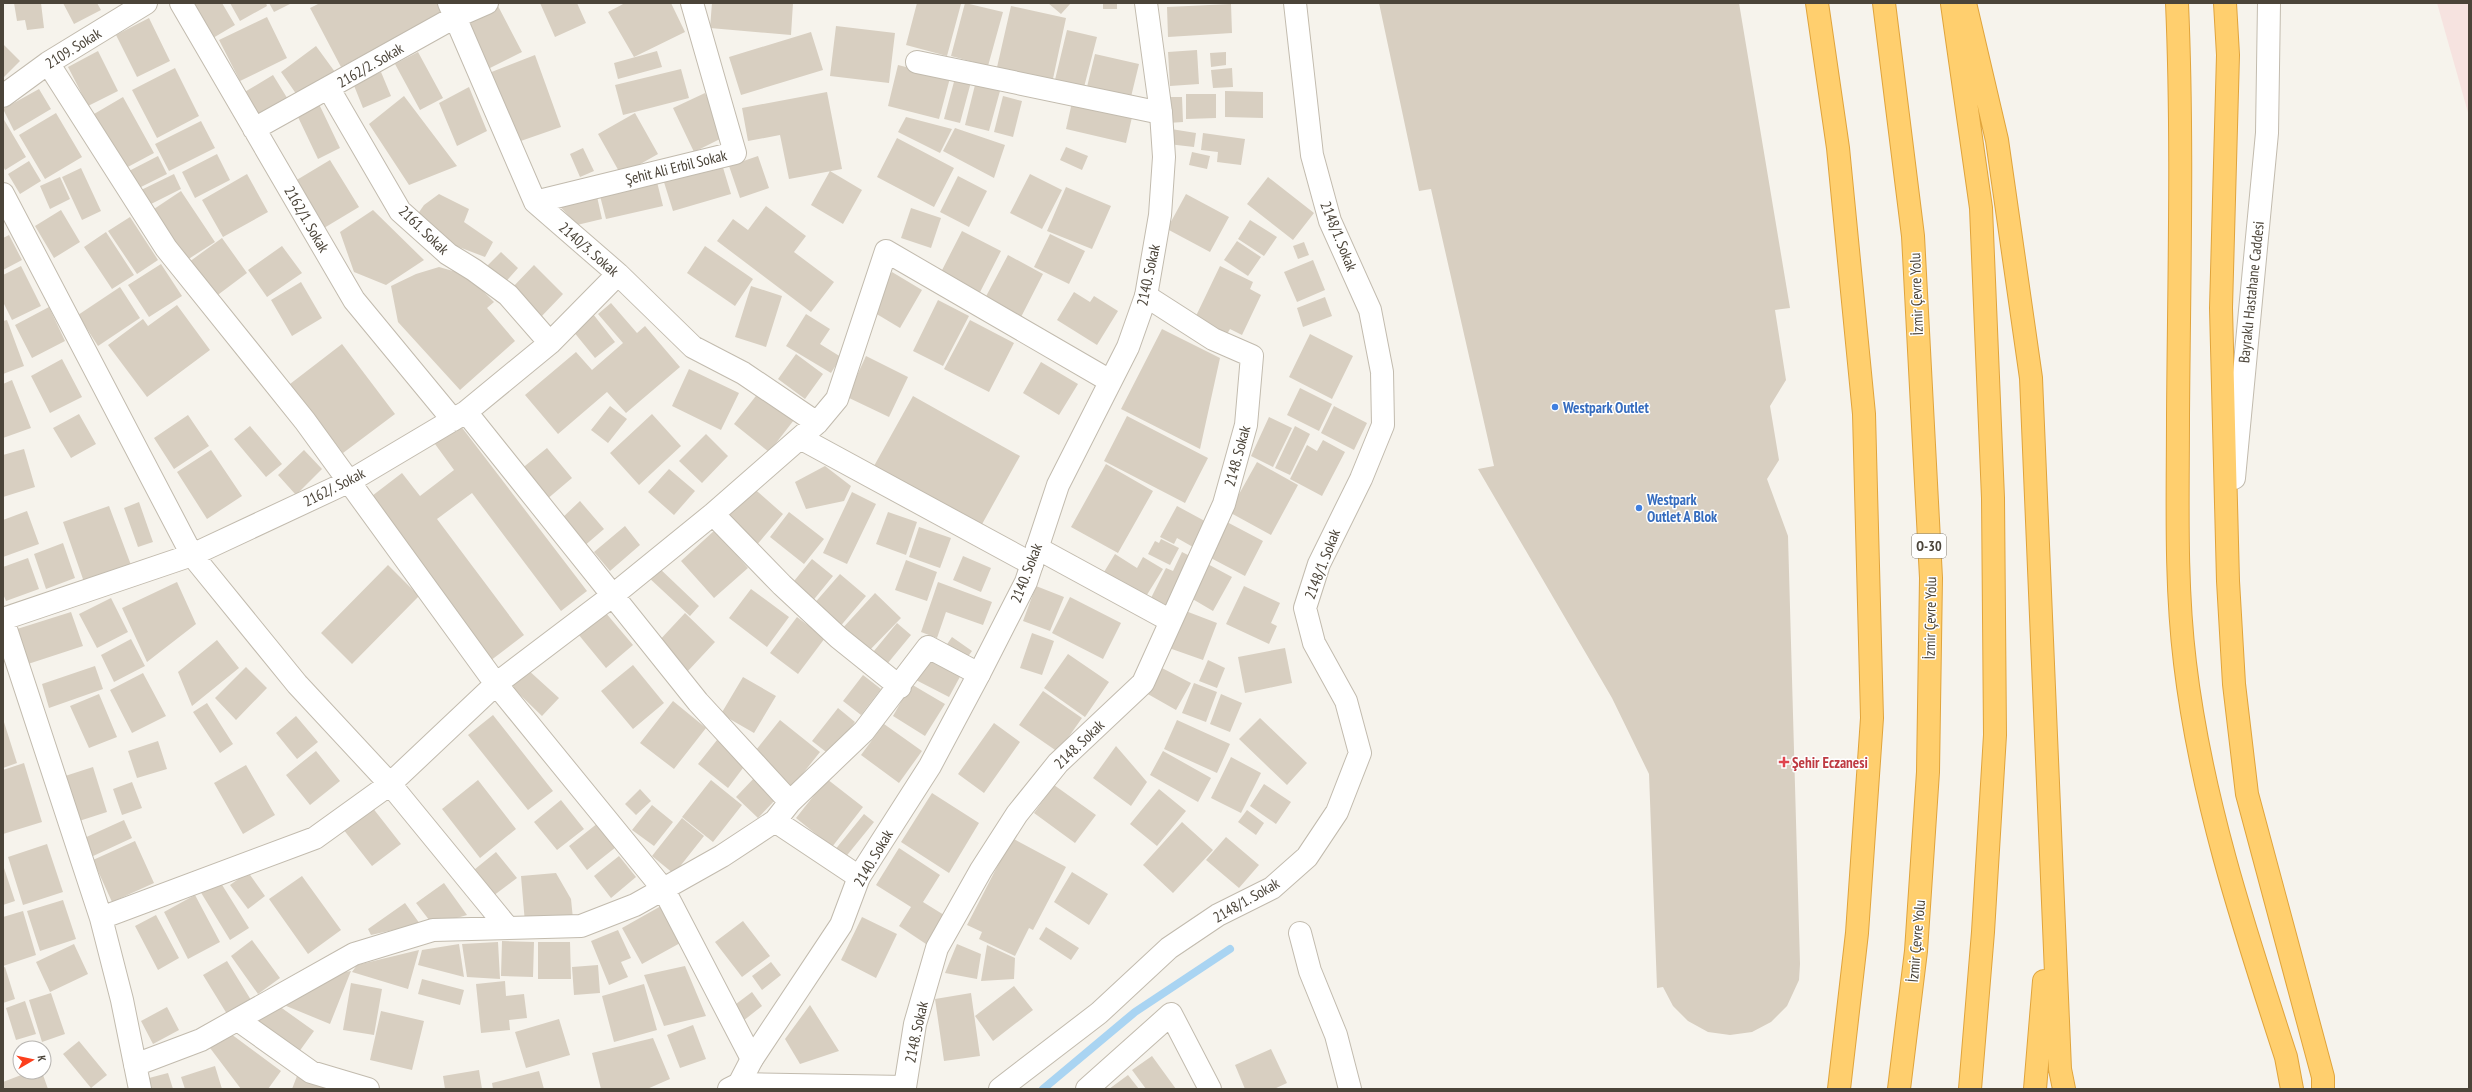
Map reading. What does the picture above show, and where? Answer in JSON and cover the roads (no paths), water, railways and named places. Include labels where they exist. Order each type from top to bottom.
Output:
[{"type":"highway","points":[[1817,3],[1838,148],[1864,414],[1872,718],[1857,933],[1839,1089]]},
{"type":"highway","name":"İzmir Çevre Yolu","points":[[1884,3],[1913,236],[1931,578],[1926,803],[1916,951],[1899,1089]]},
{"type":"highway","points":[[1952,3],[1982,208],[1993,498],[1995,735],[1983,932],[1970,1089]]},
{"type":"highway","points":[[1965,3],[1997,140],[2031,378],[2060,1069],[2064,1089]]},
{"type":"highway","points":[[2178,3],[2181,90],[2177,544],[2184,660],[2195,733],[2225,862],[2286,1057],[2292,1089]]},
{"type":"highway","points":[[2225,3],[2228,55],[2221,308],[2228,581],[2234,684],[2247,794],[2323,1077],[2323,1089]]},
{"type":"highway","points":[[2035,1089],[2052,892]]},
{"type":"street","name":"2109. Sokak","points":[[3,96],[48,63],[146,3]]},
{"type":"street","name":"2162/1. Sokak","points":[[181,3],[354,300],[460,416],[612,596],[698,702],[790,802]]},
{"type":"street","name":"2162/2. Sokak","points":[[254,129],[329,89],[452,10],[488,3]]},
{"type":"street","name":"Şehit Ali Erbil Sokak","points":[[535,202],[735,153],[692,3]]},
{"type":"street","name":"2140. Sokak","points":[[734,1086],[842,924],[859,878],[930,766],[1026,582],[1058,484],[1068,469],[1128,347],[1146,296],[1160,215],[1164,158],[1161,113],[1146,3]]},
{"type":"street","name":"2148/1. Sokak","points":[[1000,1089],[1099,1013],[1169,948],[1218,915],[1272,888],[1307,857],[1337,812],[1360,753],[1346,701],[1314,643],[1305,608],[1319,564],[1361,479],[1383,425],[1382,372],[1370,310],[1330,221],[1312,155],[1296,3]]},
{"type":"street","name":"Bayraklı Hastahane Caddesi","points":[[2228,581],[2235,452],[2267,133],[2269,3]]},
{"type":"street","name":"2140/3. Sokak","points":[[452,10],[535,202],[618,274],[693,347],[743,373],[817,423]]},
{"type":"street","points":[[917,62],[1161,113]]},
{"type":"street","points":[[48,63],[166,248],[350,481],[496,684],[664,890],[752,1059]]},
{"type":"street","name":"2161. Sokak","points":[[329,89],[400,211],[448,254],[474,270],[508,295],[550,343]]},
{"type":"street","points":[[3,194],[192,555],[297,684],[390,784],[508,928]]},
{"type":"street","points":[[101,918],[315,838],[390,784],[496,684],[612,596],[802,439],[837,399],[886,251],[1110,381]]},
{"type":"street","name":"2162/. Sokak","points":[[3,619],[192,555],[350,481],[460,416],[550,343],[618,274]]},
{"type":"street","name":"2148. Sokak","points":[[734,1086],[910,1088],[914,1024],[937,948],[981,870],[1022,808],[1058,763],[1144,683],[1170,621],[1224,504],[1246,426],[1252,356],[1213,338],[1146,296]]},
{"type":"street","points":[[802,439],[1034,556],[1170,621]]},
{"type":"street","points":[[713,514],[782,585],[827,628],[900,687]]},
{"type":"street","points":[[3,619],[101,918],[122,1000],[140,1089]]},
{"type":"street","points":[[135,1065],[202,1040],[354,954],[433,930],[580,926],[635,906],[722,856],[775,821],[790,802],[864,731],[900,687],[928,647],[979,674]]},
{"type":"street","points":[[775,821],[859,878]]},
{"type":"street","points":[[1300,933],[1310,971],[1336,1035],[1350,1089]]},
{"type":"street","points":[[1087,1089],[1171,1014],[1210,1089]]},
{"type":"street","points":[[238,1020],[311,1072],[368,1089]]},
{"type":"waterway","points":[[1043,1089],[1135,1012],[1230,949]]},
{"type":"place","name":"Westpark Outlet","points":[[1555,407]]},
{"type":"place","name":"Westpark Outlet A Blok","points":[[1639,508]]},
{"type":"place","name":"Şehir Eczanesi","points":[[1784,762]]}]
